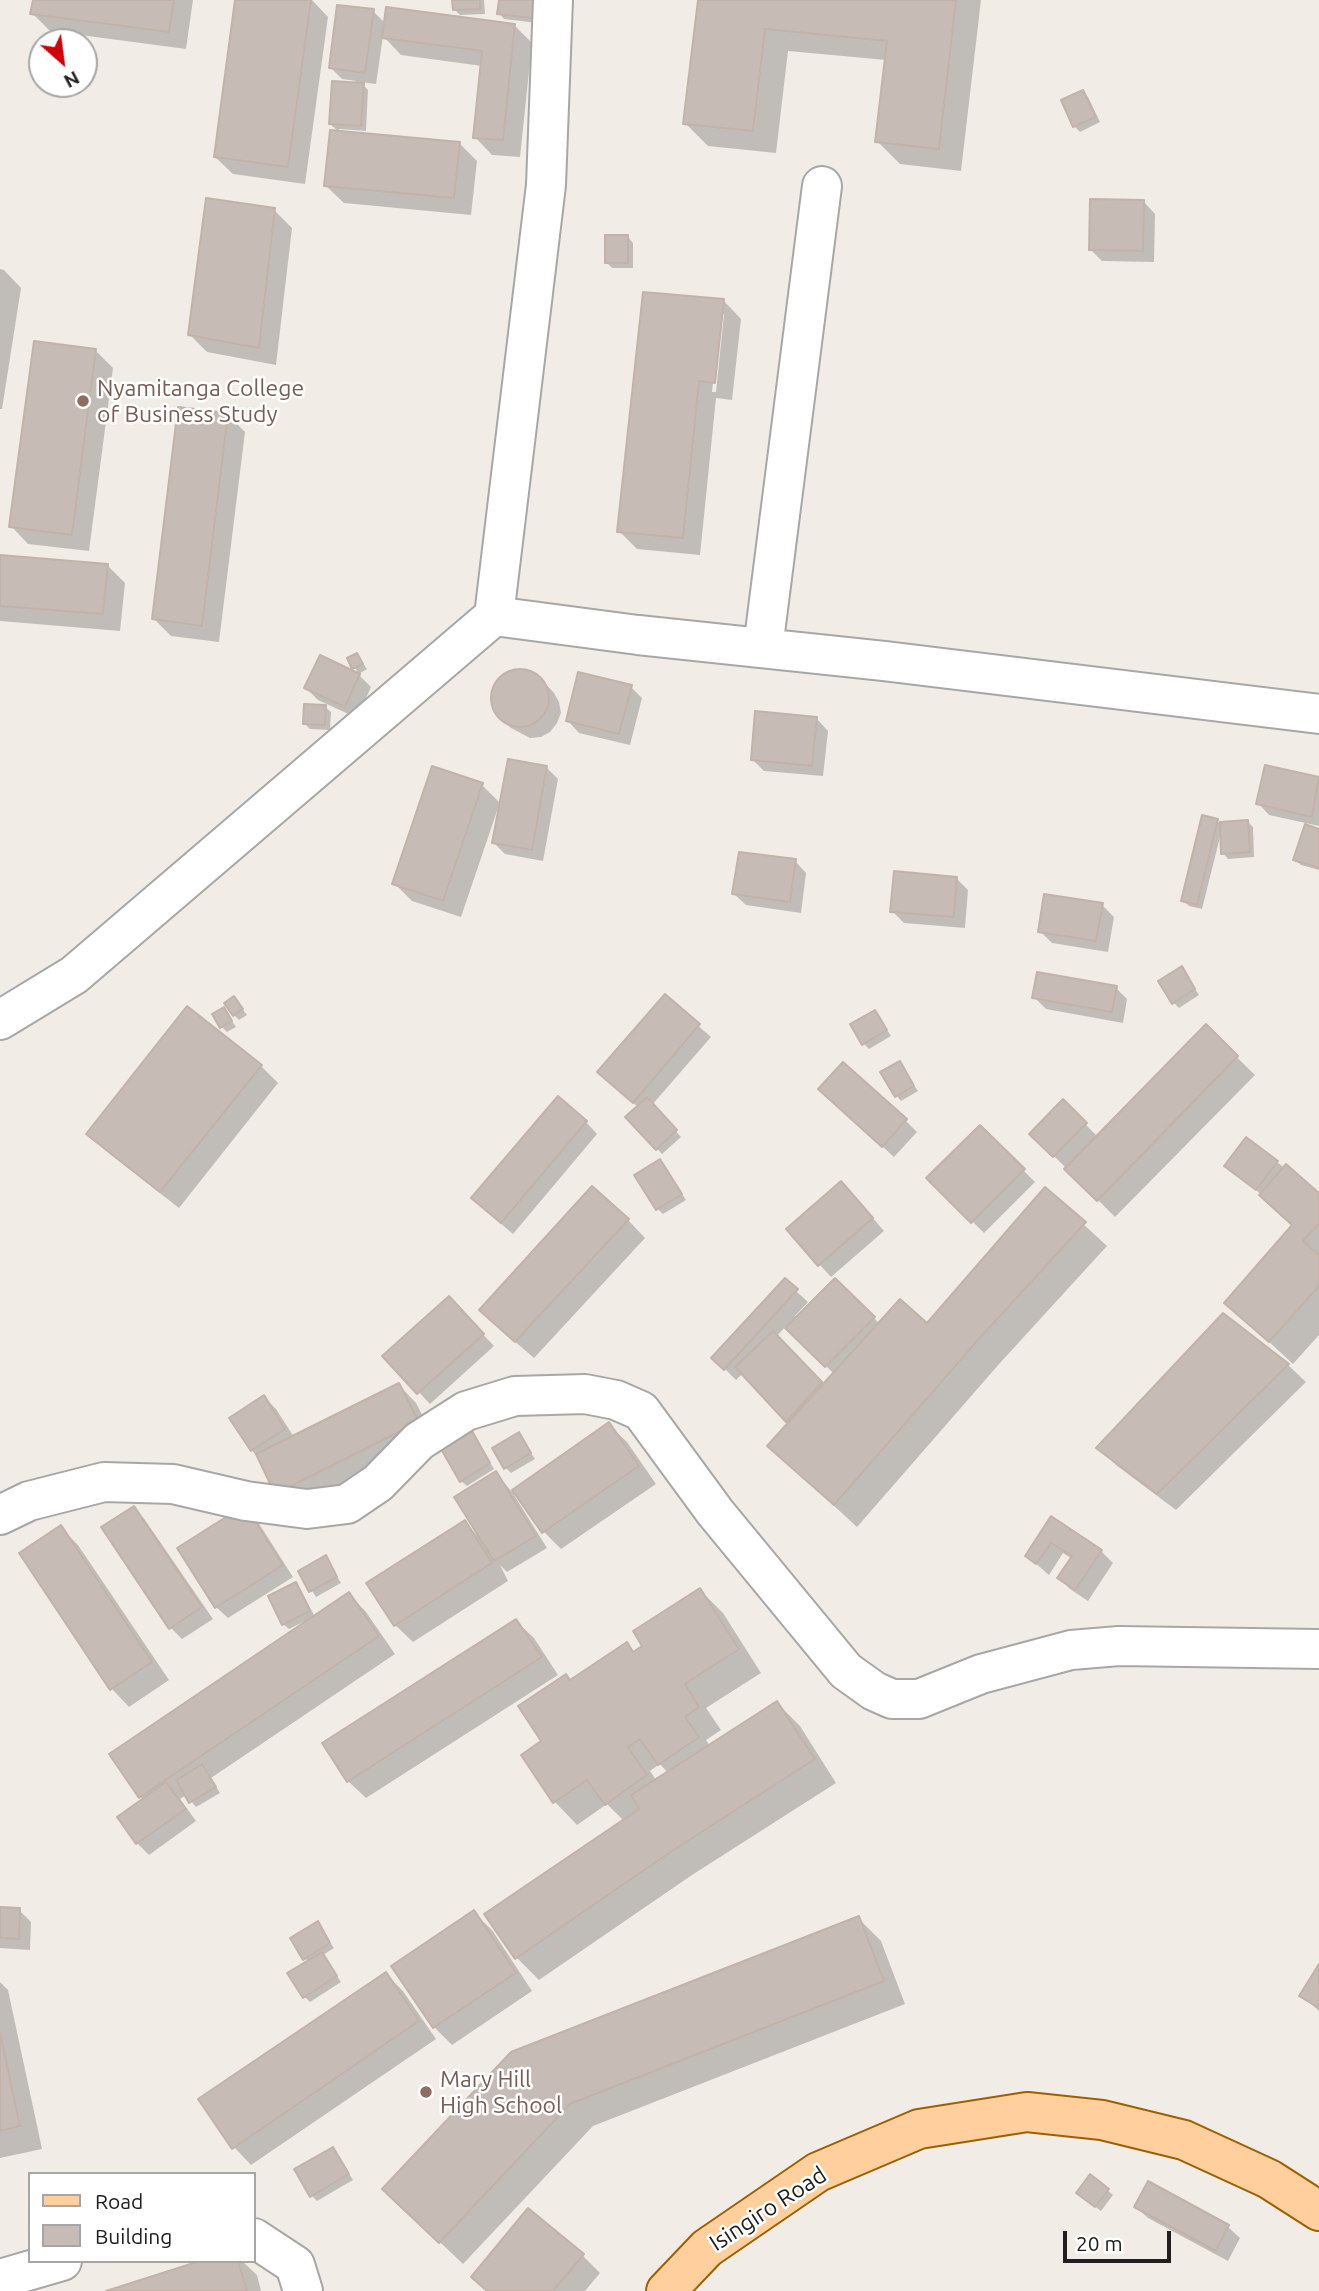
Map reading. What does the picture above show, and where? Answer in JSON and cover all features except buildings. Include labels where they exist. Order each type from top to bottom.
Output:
[{"type":"main road","name":"Isingiro Road","points":[[666,2291],[707,2248],[818,2172],[919,2129],[1027,2112],[1102,2120],[1184,2140],[1269,2179],[1319,2211]]},
{"type":"street","points":[[0,1020],[74,975],[494,616],[546,185],[553,0]]},
{"type":"street","points":[[763,648],[822,186]]},
{"type":"street","points":[[494,616],[1319,714]]},
{"type":"street","points":[[0,1515],[29,1501],[104,1482],[173,1484],[246,1502],[307,1509],[347,1504],[378,1483],[419,1441],[466,1411],[515,1396],[585,1394],[616,1400],[641,1411],[715,1512],[846,1671],[874,1691],[892,1699],[919,1699],[981,1674],[1070,1650],[1119,1646],[1319,1649]]},
{"type":"street","points":[[256,2239],[295,2265],[303,2291]]},
{"type":"street","points":[[0,2278],[55,2263]]},
{"type":"place","name":"Nyamitanga College of Business Study","points":[[83,401]]},
{"type":"place","name":"Mary Hill High School","points":[[426,2092]]}]
